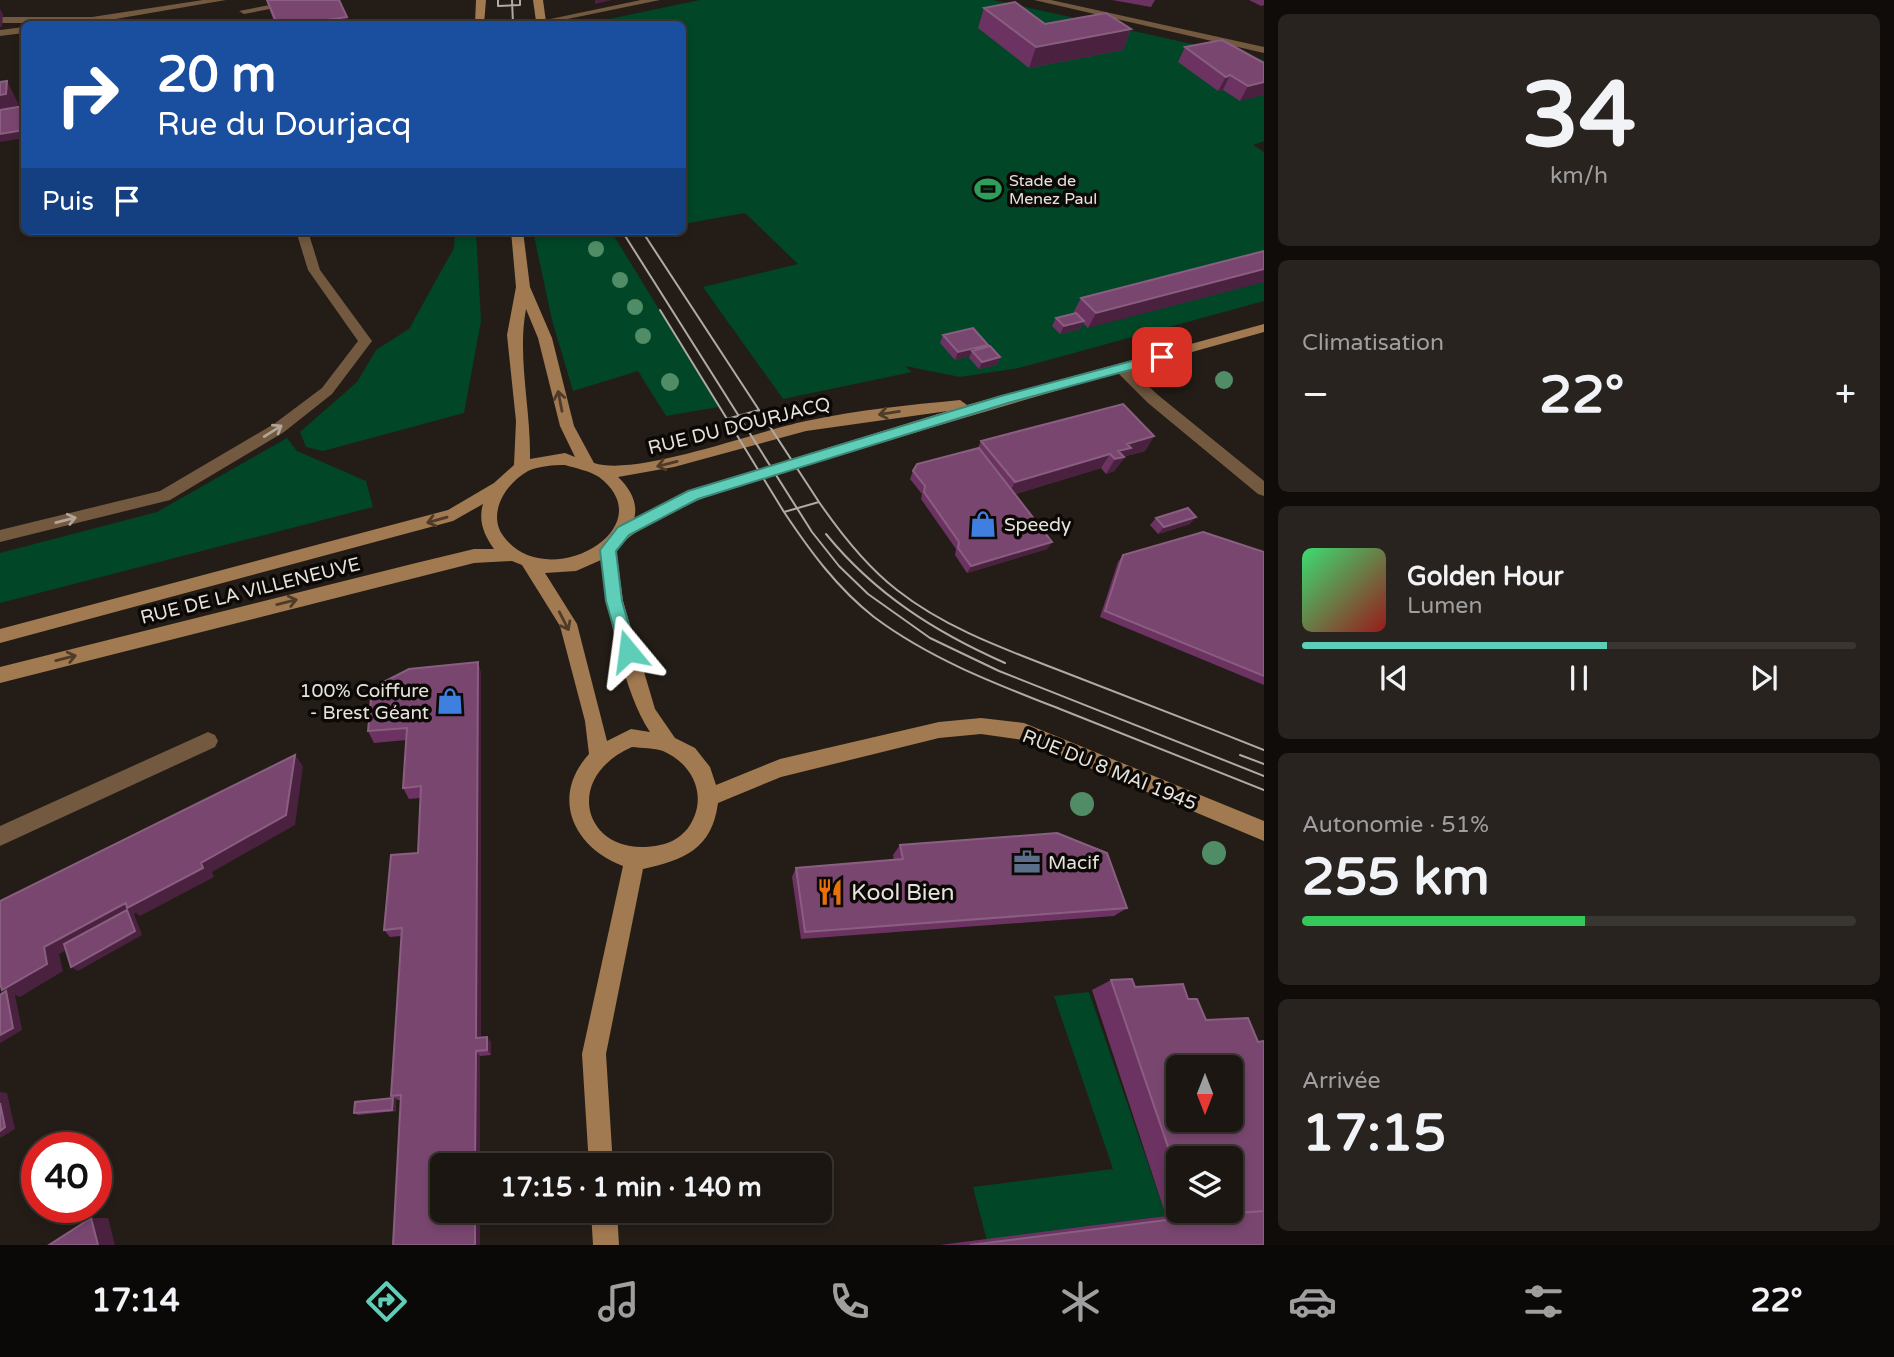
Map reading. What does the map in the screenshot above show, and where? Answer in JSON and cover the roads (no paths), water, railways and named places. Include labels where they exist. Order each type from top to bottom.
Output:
[{"type":"main road","points":[[480,21],[481,0]]},
{"type":"main road","points":[[538,0],[539,21]]},
{"type":"main road","points":[[517,235],[523,287],[514,335],[525,448],[522,468]]},
{"type":"main road","points":[[523,287],[545,338],[567,426],[586,463]]},
{"type":"main road","name":"RUE DU DOURJACQ","points":[[624,531],[693,495],[1005,399],[1264,328]]},
{"type":"main road","name":"RUE DU DOURJACQ","points":[[606,472],[642,470],[786,431],[892,412],[1005,399]]},
{"type":"main road","points":[[565,459],[586,463],[606,472],[623,488],[629,509],[624,531],[608,550],[571,565],[550,566],[511,555],[496,541],[488,523],[489,505],[497,488],[522,468],[543,461],[565,459]]},
{"type":"main road","name":"RUE DE LA VILLENEUVE","points":[[0,636],[443,518],[453,515],[497,488]]},
{"type":"main road","points":[[608,550],[614,601],[647,712],[667,741]]},
{"type":"main road","name":"RUE DE LA VILLENEUVE","points":[[0,675],[474,556],[511,555]]},
{"type":"main road","points":[[529,562],[568,624],[594,721],[599,754]]},
{"type":"main road","name":"RUE DU 8 MAI 1945","points":[[710,797],[780,768],[939,730],[981,726],[1024,732],[1264,831]]},
{"type":"main road","points":[[631,738],[667,741],[684,750],[697,763],[706,779],[710,797],[707,818],[696,836],[679,850],[658,858],[635,859],[615,853],[598,841],[586,825],[580,806],[580,787],[587,769],[599,754],[614,744],[631,738]]},
{"type":"main road","points":[[600,1153],[594,1054],[635,859]]},
{"type":"main road","points":[[605,1223],[606,1245]]},
{"type":"street","points":[[84,21],[221,0]]},
{"type":"street","points":[[240,0],[247,21]]},
{"type":"street","points":[[244,11],[313,0]]},
{"type":"street","points":[[549,21],[655,0]]},
{"type":"street","points":[[1039,0],[1264,50]]},
{"type":"street","points":[[0,20],[92,20]]},
{"type":"street","points":[[0,33],[21,30]]},
{"type":"street","points":[[0,536],[164,496],[279,428],[327,391],[365,341],[314,270],[303,235]]},
{"type":"street","points":[[1122,369],[1153,399],[1264,490]]},
{"type":"street","points":[[0,836],[208,741]]},
{"type":"tram line","points":[[498,0],[498,6],[512,5]]},
{"type":"tram line","points":[[512,0],[512,5]]},
{"type":"tram line","points":[[512,5],[520,5],[520,0]]},
{"type":"tram line","points":[[512,5],[513,21]]},
{"type":"tram line","points":[[625,235],[739,416]]},
{"type":"tram line","points":[[645,235],[759,410]]},
{"type":"tram line","points":[[660,310],[727,419]]},
{"type":"tram line","points":[[739,416],[759,410]]},
{"type":"tram line","points":[[759,410],[819,502]]},
{"type":"tram line","points":[[727,419],[739,416]]},
{"type":"tram line","points":[[739,416],[797,508]]},
{"type":"tram line","points":[[727,419],[784,512]]},
{"type":"tram line","points":[[797,508],[819,502]]},
{"type":"tram line","points":[[819,502],[875,571],[897,590],[938,617],[1005,649],[1264,750]]},
{"type":"tram line","points":[[784,512],[797,508]]},
{"type":"tram line","points":[[797,508],[839,566],[868,594],[930,638],[999,671],[1264,776]]},
{"type":"tram line","points":[[784,512],[814,555],[848,594],[874,617],[918,646],[988,680],[1264,790]]},
{"type":"tram line","points":[[826,534],[865,575],[908,609],[954,638],[1005,663]]},
{"type":"tram line","points":[[1240,755],[1264,764]]},
{"type":"place","name":"Stade de Menez Paul","points":[[988,189]]},
{"type":"place","name":"Speedy","points":[[983,524]]},
{"type":"place","name":"100% Coiffure - Brest Géant","points":[[450,701]]},
{"type":"place","name":"Macif","points":[[1027,862]]},
{"type":"place","name":"Kool Bien","points":[[830,892]]}]
